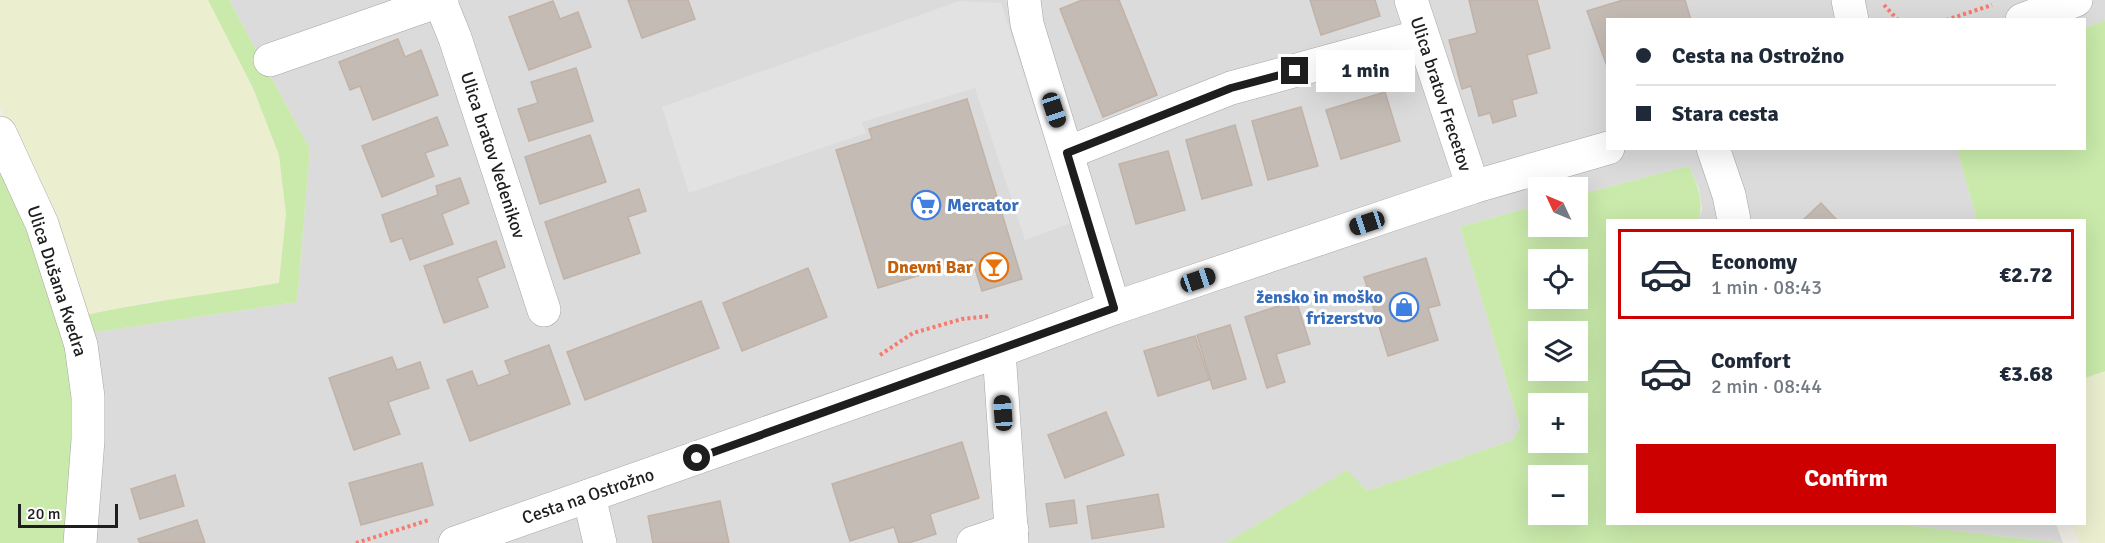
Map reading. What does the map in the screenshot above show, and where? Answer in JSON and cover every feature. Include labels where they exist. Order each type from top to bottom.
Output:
[{"type":"street","points":[[270,60],[441,0]]},
{"type":"street","name":"Ulica bratov Vedenikov","points":[[441,0],[544,310]]},
{"type":"street","points":[[1024,0],[1027,24],[1114,308]]},
{"type":"street","name":"Ulica bratov Frecetov","points":[[1411,0],[1421,36],[1473,187]]},
{"type":"street","points":[[1848,0],[1852,18]]},
{"type":"street","points":[[2009,11],[2076,0]]},
{"type":"street","points":[[1067,153],[1231,88],[1421,36]]},
{"type":"street","name":"Ulica Dušana Kvedra","points":[[0,133],[42,224],[81,345],[88,397],[88,419],[80,543]]},
{"type":"street","name":"Cesta na Ostrožno","points":[[455,543],[999,351],[1114,308],[1473,187],[1606,149]]},
{"type":"street","points":[[1714,150],[1729,195],[1734,219]]},
{"type":"street","points":[[974,543],[1012,536],[999,351]]},
{"type":"street","points":[[589,496],[600,543]]},
{"type":"path","points":[[1882,2],[1896,18]]},
{"type":"path","points":[[1960,18],[2009,11]]},
{"type":"shaded area","points":[[229,0],[2105,0],[2105,20],[2086,28],[2086,18],[1606,18],[1606,150],[1957,150],[1977,219],[1698,219],[1702,209],[1699,189],[1689,166],[1588,192],[1588,177],[1528,177],[1528,208],[1460,227],[1520,426],[1513,440],[1367,491],[1346,471],[1226,543],[66,543],[66,505],[79,428],[90,333],[297,302],[310,149]]},
{"type":"shaded area","points":[[959,1],[1001,3],[1071,223],[1025,240],[975,88],[862,122],[866,133],[689,193],[662,107]]},
{"type":"shaded area","points":[[1902,525],[2056,525],[2063,543]]},
{"type":"green space","points":[[0,0],[208,0],[253,88],[279,155],[286,214],[279,284],[195,298],[146,302],[86,315],[24,153],[0,106]]},
{"type":"green space","points":[[208,0],[229,0],[310,149],[297,302],[90,333],[86,315],[279,283],[286,214],[279,155],[253,88]]},
{"type":"green space","points":[[2105,20],[2105,371],[2086,378],[2086,219],[1977,219],[1957,150],[2086,150],[2086,28]]},
{"type":"green space","points":[[0,149],[61,292],[79,428],[66,505],[66,543],[0,543]]},
{"type":"green space","points":[[1689,166],[1700,200],[1698,219],[1606,219],[1606,525],[1903,525],[2061,543],[1226,543],[1347,470],[1367,491],[1513,440],[1520,426],[1460,227],[1528,208],[1528,237],[1588,237],[1588,192]]},
{"type":"green space","points":[[2105,371],[2105,543],[2079,543],[2072,525],[2086,525],[2086,378]]},
{"type":"building","points":[[628,0],[688,0],[695,19],[642,38]]},
{"type":"building","points":[[1082,0],[1119,0],[1157,95],[1103,117],[1060,9]]},
{"type":"building","points":[[1310,0],[1375,0],[1380,16],[1321,35]]},
{"type":"building","points":[[1469,0],[1537,0],[1550,48],[1527,55],[1537,93],[1512,100],[1516,116],[1493,123],[1490,113],[1479,116],[1471,86],[1462,89],[1449,40],[1477,33]]},
{"type":"building","points":[[1623,0],[1685,0],[1690,18],[1606,18],[1606,63],[1587,11]]},
{"type":"building","points":[[553,1],[560,19],[578,12],[591,47],[529,70],[509,17]]},
{"type":"building","points":[[398,39],[405,57],[421,50],[438,95],[373,120],[360,86],[350,90],[339,62]]},
{"type":"building","points":[[576,68],[593,121],[529,141],[518,109],[538,103],[531,82]]},
{"type":"building","points":[[1385,92],[1400,141],[1341,159],[1326,110]]},
{"type":"building","name":"Mercator","points":[[967,99],[1022,279],[982,291],[972,259],[878,288],[836,150],[872,139],[869,129]]},
{"type":"building","points":[[1301,107],[1318,166],[1268,180],[1252,121]]},
{"type":"building","points":[[437,117],[448,145],[425,153],[434,176],[382,197],[362,146]]},
{"type":"building","points":[[1235,125],[1252,185],[1202,199],[1186,140]]},
{"type":"building","points":[[590,135],[606,182],[540,204],[525,157]]},
{"type":"building","points":[[1168,151],[1185,210],[1136,224],[1119,164]]},
{"type":"building","points":[[460,178],[469,203],[442,214],[453,244],[410,260],[402,238],[391,242],[382,215],[438,195],[436,186]]},
{"type":"building","points":[[639,189],[646,211],[628,217],[640,253],[564,279],[545,222]]},
{"type":"building","points":[[1821,203],[1836,219],[1804,219]]},
{"type":"building","points":[[496,241],[505,267],[477,278],[488,307],[444,323],[424,266]]},
{"type":"building","name":"žensko in moško frizerstvo","points":[[1426,258],[1440,305],[1428,308],[1438,340],[1388,356],[1364,277]]},
{"type":"building","points":[[808,268],[827,317],[742,351],[723,303]]},
{"type":"building","name":"žensko in moško frizerstvo","points":[[1296,300],[1310,344],[1276,354],[1285,382],[1267,388],[1245,317]]},
{"type":"building","points":[[701,301],[719,348],[585,400],[567,352]]},
{"type":"building","points":[[1230,325],[1246,379],[1213,389],[1197,335]]},
{"type":"building","points":[[1195,336],[1209,380],[1158,396],[1144,351]]},
{"type":"building","points":[[549,345],[570,404],[470,441],[447,380],[472,371],[478,386],[510,374],[505,361]]},
{"type":"building","points":[[392,357],[397,370],[420,362],[429,388],[388,402],[400,434],[354,450],[329,378]]},
{"type":"building","points":[[1106,412],[1124,455],[1065,478],[1048,435]]},
{"type":"building","points":[[962,442],[979,498],[930,514],[936,534],[909,543],[899,543],[894,527],[850,541],[832,484]]},
{"type":"building","points":[[422,463],[433,505],[361,525],[349,483]]},
{"type":"building","points":[[175,475],[184,506],[140,519],[131,489]]},
{"type":"building","points":[[1158,494],[1164,527],[1092,539],[1087,506]]},
{"type":"building","points":[[1074,500],[1077,523],[1050,527],[1046,504]]},
{"type":"building","points":[[720,501],[729,543],[653,543],[648,516]]},
{"type":"building","points":[[197,520],[205,543],[140,543],[138,539]]},
{"type":"place","name":"Mercator","points":[[926,205]]},
{"type":"place","name":"Dnevni Bar","points":[[994,267]]},
{"type":"place","name":"žensko in moško frizerstvo","points":[[1404,307]]},
{"type":"route","points":[[697,458],[1114,308],[1067,153],[1231,88],[1295,71]]}]
